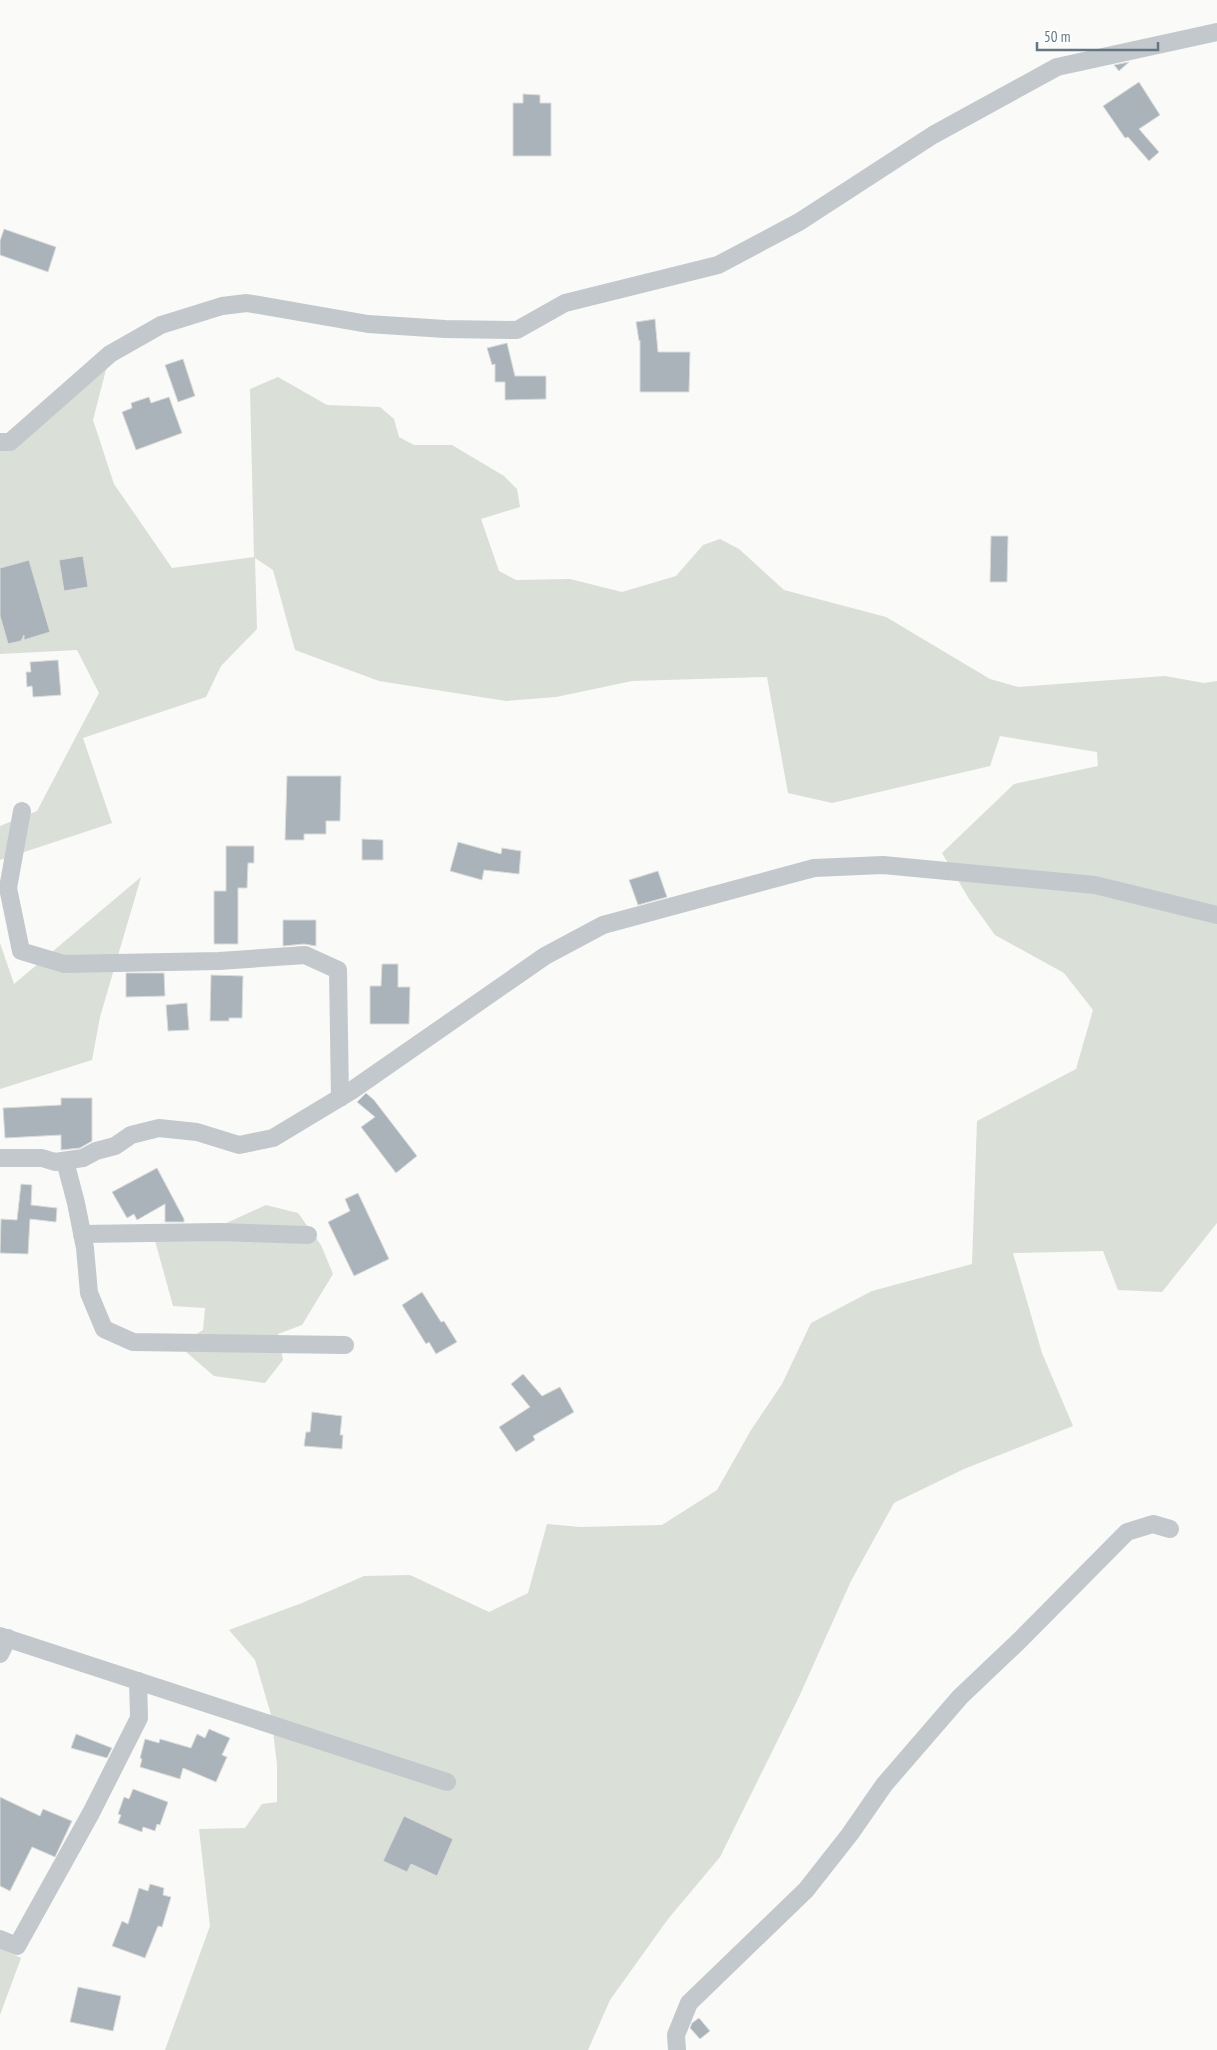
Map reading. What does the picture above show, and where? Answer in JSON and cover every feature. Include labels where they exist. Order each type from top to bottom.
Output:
[{"type":"street","points":[[0,442],[10,442],[110,354],[161,325],[222,306],[247,303],[368,324],[445,329],[517,330],[565,303],[718,265],[799,222],[933,135],[1057,67],[1217,32]]},
{"type":"street","points":[[22,811],[8,888],[21,951],[64,964],[218,961],[305,954],[338,970],[340,1098]]},
{"type":"street","points":[[0,1158],[42,1158],[55,1162],[83,1158],[96,1151],[115,1146],[131,1135],[159,1128],[197,1132],[239,1144],[273,1138],[340,1098],[544,956],[603,925],[814,868],[883,864],[1095,885],[1217,916]]},
{"type":"street","points":[[65,1161],[82,1234],[89,1293],[104,1329],[133,1342],[346,1345]]},
{"type":"street","points":[[82,1234],[219,1232],[308,1235]]},
{"type":"street","points":[[676,2050],[676,2035],[689,2003],[806,1890],[850,1834],[884,1785],[960,1697],[1020,1640],[1127,1532],[1153,1524],[1170,1529]]},
{"type":"street","points":[[3,1643],[138,1681],[447,1782]]},
{"type":"street","points":[[0,1939],[17,1946],[91,1813],[139,1718],[138,1681]]},
{"type":"shaded area","points":[[110,354],[93,420],[114,484],[172,568],[254,557],[250,389],[278,377],[327,405],[380,407],[394,419],[399,437],[414,445],[452,445],[504,476],[517,489],[520,507],[481,519],[499,571],[516,580],[570,579],[622,592],[676,576],[703,545],[720,539],[739,549],[784,590],[886,617],[990,679],[1018,687],[1165,676],[1204,683],[1217,681],[1217,1223],[1162,1292],[1118,1290],[1103,1251],[1013,1253],[1042,1353],[1073,1426],[964,1469],[894,1503],[851,1581],[798,1699],[720,1857],[668,1919],[610,2000],[588,2050],[165,2050],[210,1926],[199,1829],[245,1828],[262,1804],[277,1802],[277,1765],[271,1715],[255,1660],[229,1630],[302,1603],[364,1576],[410,1575],[489,1612],[528,1593],[547,1524],[580,1527],[662,1525],[717,1490],[751,1430],[782,1384],[811,1323],[872,1291],[972,1264],[977,1121],[1076,1069],[1093,1010],[1064,973],[995,935],[969,899],[942,853],[1014,784],[1098,766],[1097,752],[1000,736],[990,766],[832,803],[788,793],[767,677],[632,681],[556,697],[506,701],[379,681],[295,650],[273,570],[255,558],[257,629],[221,666],[206,697],[83,738],[112,823],[0,860],[0,826],[37,811],[99,693],[77,650],[0,654],[0,442]]},
{"type":"shaded area","points":[[141,877],[100,1017],[92,1060],[0,1089],[0,943],[14,984]]},
{"type":"shaded area","points":[[266,1205],[298,1213],[321,1245],[333,1274],[302,1325],[278,1334],[283,1360],[265,1383],[214,1376],[178,1345],[203,1330],[205,1308],[173,1306],[154,1237],[211,1230]]},
{"type":"shaded area","points":[[0,1948],[21,1958],[0,2015]]},
{"type":"building","points":[[1129,62],[1119,71],[1114,65]]},
{"type":"building","points":[[1139,82],[1160,115],[1139,129],[1159,152],[1149,161],[1128,137],[1125,138],[1103,106]]},
{"type":"building","points":[[523,94],[540,95],[540,103],[551,103],[551,156],[513,156],[513,103],[523,103]]},
{"type":"building","points":[[4,229],[56,247],[48,272],[0,255],[0,241]]},
{"type":"building","points":[[655,319],[658,352],[690,352],[689,392],[640,392],[640,340],[636,322]]},
{"type":"building","points":[[507,343],[515,376],[546,376],[546,399],[505,400],[505,382],[495,382],[495,364],[492,365],[487,348]]},
{"type":"building","points":[[183,359],[195,396],[178,402],[165,365]]},
{"type":"building","points":[[149,397],[151,403],[169,397],[182,433],[136,450],[122,412],[132,408],[131,403]]},
{"type":"building","points":[[991,536],[1008,536],[1007,582],[990,582]]},
{"type":"building","points":[[83,556],[88,587],[64,591],[59,560]]},
{"type":"building","points":[[29,560],[50,632],[24,640],[24,635],[21,641],[8,644],[0,616],[0,568]]},
{"type":"building","points":[[58,660],[61,695],[33,697],[32,686],[27,687],[26,672],[31,672],[30,662]]},
{"type":"building","points":[[287,776],[341,776],[340,821],[326,821],[326,834],[304,834],[304,840],[285,840]]},
{"type":"building","points":[[362,839],[383,840],[383,860],[362,860]]},
{"type":"building","points":[[458,842],[501,854],[502,848],[521,851],[519,874],[484,870],[482,880],[450,871]]},
{"type":"building","points":[[226,846],[254,846],[254,863],[248,863],[247,888],[238,888],[238,944],[214,944],[214,891],[226,891]]},
{"type":"building","points":[[658,871],[667,897],[638,905],[629,880]]},
{"type":"building","points":[[283,920],[316,920],[316,946],[304,944],[283,946]]},
{"type":"building","points":[[382,964],[398,964],[398,987],[410,987],[409,1024],[370,1024],[370,986],[381,986]]},
{"type":"building","points":[[126,973],[164,973],[165,996],[126,997]]},
{"type":"building","points":[[211,975],[243,976],[242,1018],[229,1018],[229,1021],[210,1021]]},
{"type":"building","points":[[187,1003],[189,1030],[168,1031],[166,1005]]},
{"type":"building","points":[[366,1093],[374,1100],[417,1156],[396,1173],[361,1127],[375,1117],[357,1102]]},
{"type":"building","points":[[61,1098],[92,1098],[92,1141],[80,1148],[61,1150],[61,1135],[5,1138],[3,1108],[61,1105]]},
{"type":"building","points":[[157,1168],[184,1222],[165,1222],[165,1204],[137,1220],[134,1214],[127,1218],[112,1192]]},
{"type":"building","points":[[21,1184],[32,1185],[31,1205],[57,1208],[56,1222],[30,1219],[28,1254],[0,1253],[1,1219],[17,1220]]},
{"type":"building","points":[[358,1193],[389,1259],[354,1276],[328,1222],[350,1211],[345,1199]]},
{"type":"building","points":[[422,1292],[441,1322],[444,1321],[457,1342],[436,1354],[429,1342],[426,1344],[402,1305]]},
{"type":"building","points":[[523,1374],[542,1396],[560,1387],[574,1412],[533,1436],[535,1440],[516,1452],[499,1427],[530,1407],[511,1384]]},
{"type":"building","points":[[312,1412],[342,1416],[340,1435],[343,1435],[342,1449],[304,1446],[306,1432],[310,1432]]},
{"type":"building","points":[[209,1729],[230,1738],[222,1755],[227,1757],[216,1782],[183,1768],[180,1779],[140,1767],[142,1759],[140,1758],[145,1739],[159,1743],[160,1739],[191,1748],[197,1734],[205,1738]]},
{"type":"building","points":[[76,1734],[112,1748],[107,1758],[71,1748]]},
{"type":"building","points":[[133,1789],[168,1802],[160,1825],[157,1824],[155,1831],[143,1827],[142,1832],[118,1823],[121,1815],[118,1814],[124,1797],[129,1799]]},
{"type":"building","points":[[0,1797],[40,1816],[43,1809],[72,1821],[55,1857],[32,1847],[10,1891],[0,1886]]},
{"type":"building","points":[[404,1816],[453,1839],[437,1876],[411,1864],[407,1872],[383,1861]]},
{"type":"building","points":[[150,1884],[164,1888],[163,1895],[171,1897],[162,1927],[158,1926],[145,1958],[112,1946],[122,1921],[128,1924],[139,1888],[148,1891]]},
{"type":"building","points":[[78,1987],[121,1996],[113,2031],[70,2022]]},
{"type":"building","points":[[699,2018],[710,2031],[700,2039],[690,2028],[692,2023]]}]
